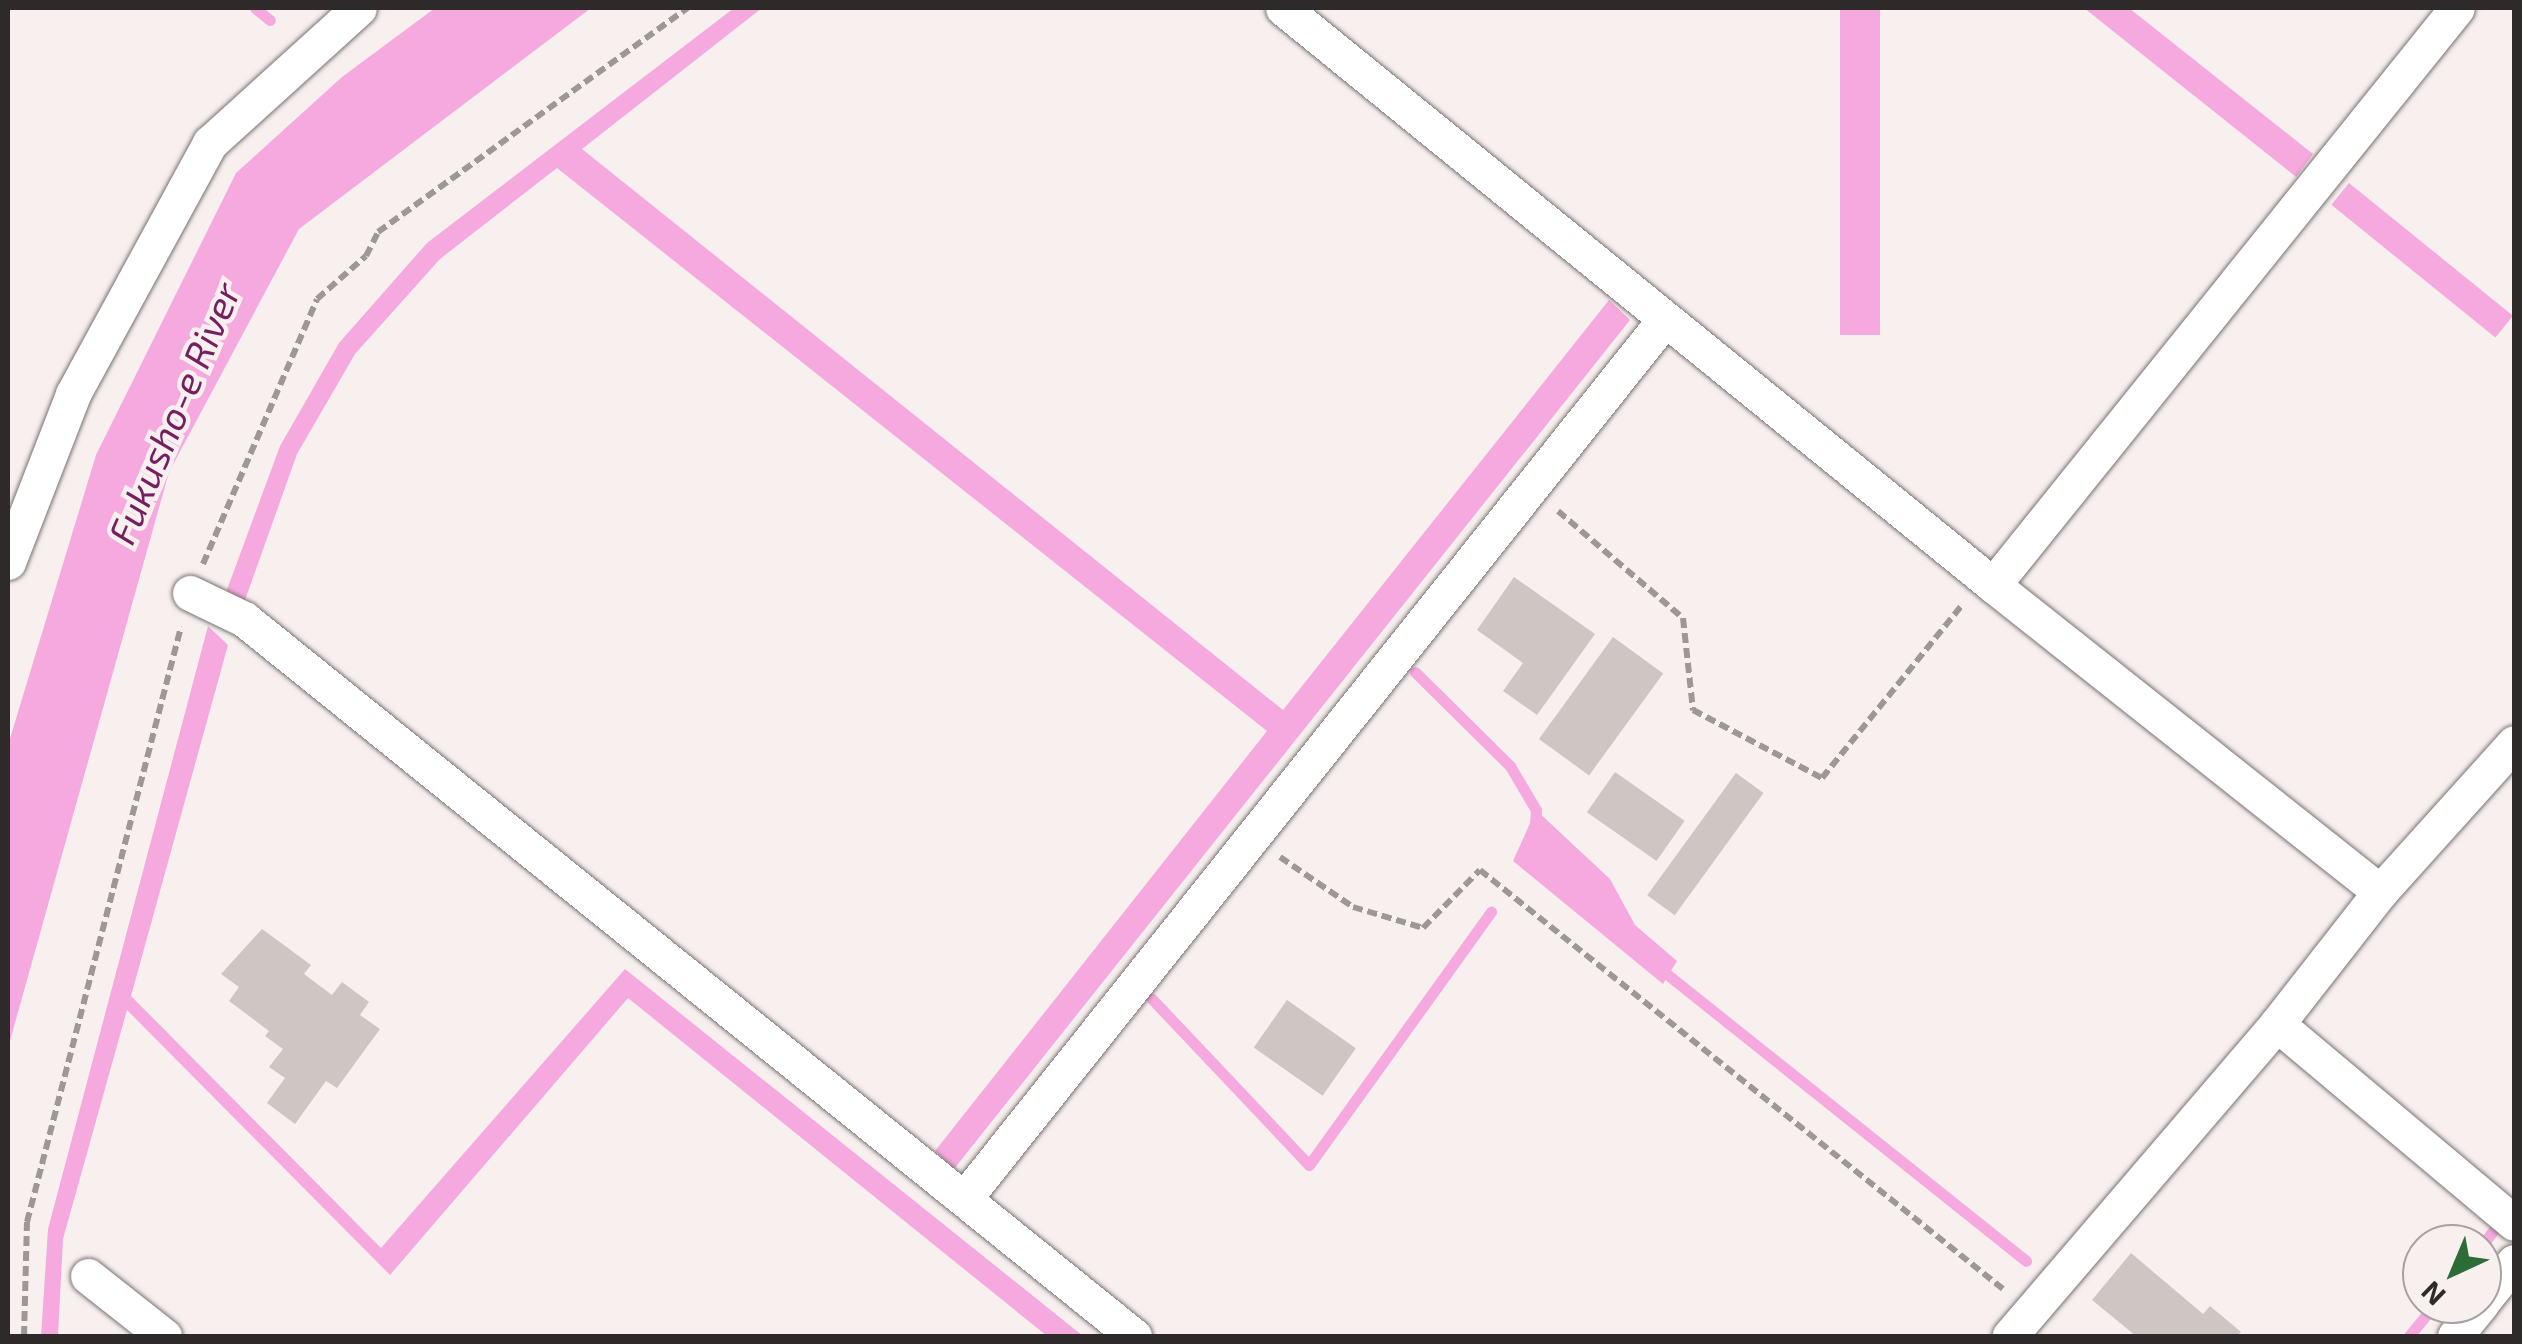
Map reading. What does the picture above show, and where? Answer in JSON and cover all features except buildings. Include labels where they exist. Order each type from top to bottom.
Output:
[{"type":"street","points":[[8,562],[73,394],[210,143],[359,8]]},
{"type":"street","points":[[1283,8],[1989,582],[2380,892]]},
{"type":"street","points":[[1989,582],[2457,8]]},
{"type":"street","points":[[964,1200],[1666,319]]},
{"type":"street","points":[[190,593],[244,619],[1134,1336]]},
{"type":"street","points":[[2021,1324],[2276,1024],[2380,892],[2514,744]]},
{"type":"street","points":[[2276,1024],[2514,1223]]},
{"type":"street","points":[[88,1276],[164,1336]]},
{"type":"path","points":[[1531,487],[1683,618],[1692,710],[1822,778],[1989,582]]},
{"type":"path","points":[[1252,838],[1353,907],[1423,928],[1480,870],[2021,1324]]},
{"type":"water","name":"Fukusho-e River","points":[[435,8],[591,8],[299,229],[169,472],[8,1048],[8,745],[96,455],[236,173],[342,77]]},
{"type":"water","points":[[734,8],[762,8],[582,149],[1283,710],[1609,300],[1630,320],[954,1169],[935,1151],[1267,731],[557,168],[440,259],[355,354],[297,454],[244,603],[225,595],[280,446],[339,343],[427,243]]},
{"type":"water","points":[[1840,8],[1880,8],[1880,335],[1840,335]]},
{"type":"water","points":[[2084,8],[2129,8],[2313,154],[2296,177]]},
{"type":"water","points":[[2349,183],[2513,316],[2495,338],[2331,205]]},
{"type":"water","points":[[208,626],[228,645],[131,996],[381,1248],[625,969],[1083,1336],[1047,1336],[628,998],[390,1275],[127,1010],[63,1239],[58,1336],[41,1336],[48,1229]]},
{"type":"water","points":[[1536,810],[1610,879],[1635,925],[1677,961],[1663,984],[1513,861]]},
{"type":"waterway","points":[[255,8],[270,20]]},
{"type":"waterway","points":[[1415,672],[1510,766],[1536,810],[1535,823]]},
{"type":"waterway","points":[[1152,999],[1309,1165],[1491,912]]},
{"type":"waterway","points":[[1658,967],[2026,1261]]},
{"type":"waterway","points":[[2409,1336],[2419,1324]]}]
